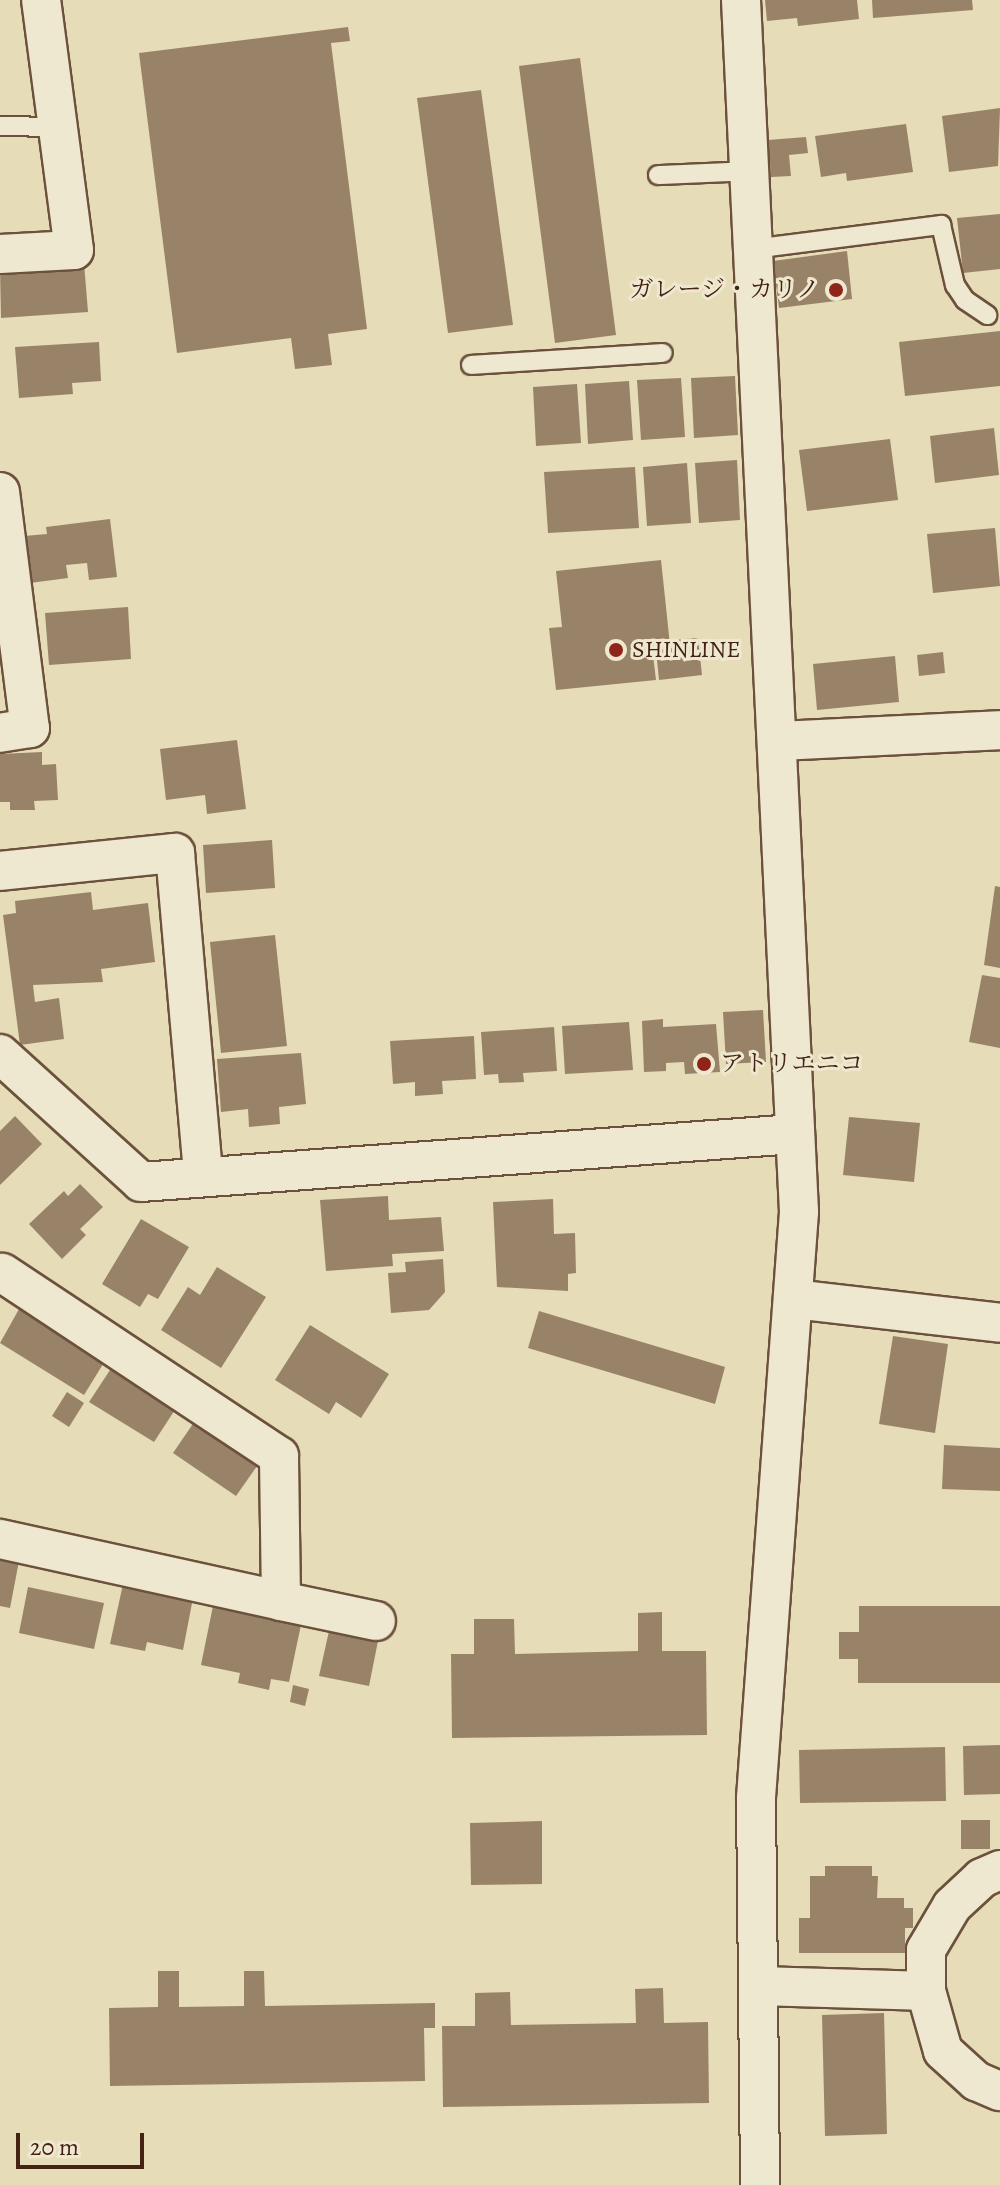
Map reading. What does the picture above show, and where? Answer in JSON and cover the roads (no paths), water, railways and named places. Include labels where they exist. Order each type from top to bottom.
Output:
[{"type":"street","points":[[0,254],[74,250],[41,0]]},
{"type":"street","points":[[741,0],[799,1212],[756,1798],[761,1986],[760,2185]]},
{"type":"street","points":[[0,492],[30,728],[0,733]]},
{"type":"street","points":[[778,741],[1000,730]]},
{"type":"street","points":[[0,871],[175,853],[203,1176]]},
{"type":"street","points":[[0,1054],[141,1182],[795,1134]]},
{"type":"street","points":[[1,1273],[279,1456],[281,1601]]},
{"type":"street","points":[[794,1299],[1000,1323]]},
{"type":"street","points":[[0,1539],[376,1621]]},
{"type":"street","points":[[1000,1870],[982,1878],[952,1906],[926,1950],[926,1991],[943,2051],[976,2081],[1000,2091]]},
{"type":"street","points":[[761,1986],[926,1991]]},
{"type":"lane","points":[[0,126],[58,127]]},
{"type":"lane","points":[[658,175],[749,171]]},
{"type":"lane","points":[[753,249],[941,225],[955,285],[965,300],[987,315]]},
{"type":"lane","points":[[471,365],[663,353]]},
{"type":"place","name":"ガレージ・カリノ","points":[[836,290]]},
{"type":"place","name":"SHINLINE","points":[[616,650]]},
{"type":"place","name":"アトリエニコ","points":[[704,1064]]}]
